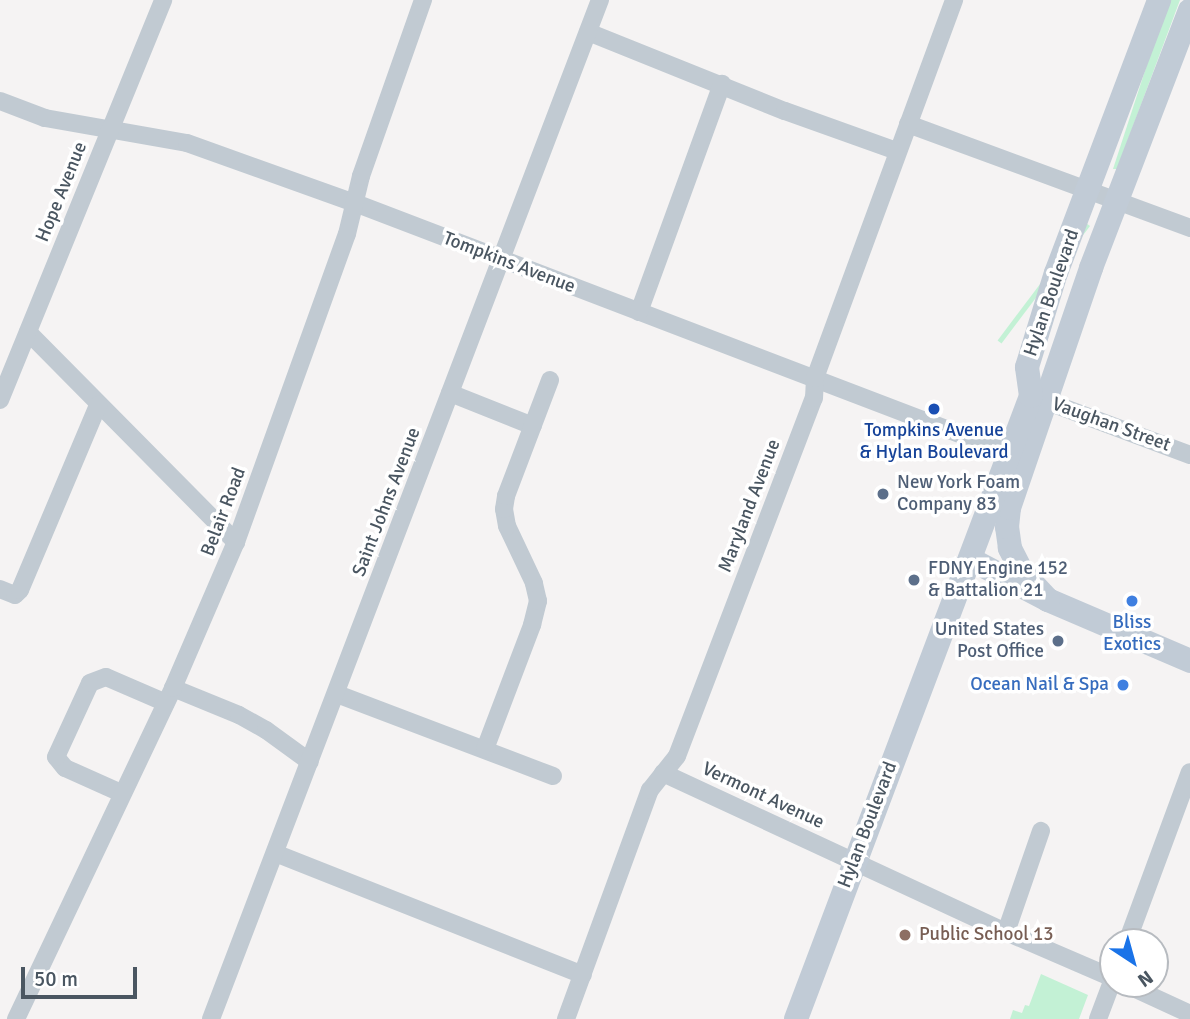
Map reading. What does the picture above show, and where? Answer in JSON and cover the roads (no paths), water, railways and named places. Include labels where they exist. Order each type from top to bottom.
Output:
[{"type":"main road","name":"Hylan Boulevard","points":[[1037,398],[1027,368],[1056,273],[1159,0]]},
{"type":"main road","name":"Hylan Boulevard","points":[[796,1019],[1009,453],[1037,398],[1190,10]]},
{"type":"main road","points":[[1037,398],[1033,441],[1009,508],[1007,527],[1010,548],[1022,572],[1048,600]]},
{"type":"main road","points":[[970,559],[1048,600],[1190,662]]},
{"type":"street","name":"Hope Avenue","points":[[0,400],[163,0]]},
{"type":"street","name":"Belair Road","points":[[16,1019],[169,695],[236,542],[347,233],[423,0]]},
{"type":"street","name":"Saint Johns Avenue","points":[[218,1017],[275,853],[600,0]]},
{"type":"street","name":"Maryland Avenue","points":[[566,1019],[650,790],[677,755],[814,398],[816,378],[954,0]]},
{"type":"street","points":[[588,32],[785,111],[897,151]]},
{"type":"street","points":[[639,312],[722,84]]},
{"type":"street","name":"Tompkins Avenue","points":[[0,101],[45,118],[187,143],[355,203],[500,261],[1009,453]]},
{"type":"street","points":[[908,124],[1190,228]]},
{"type":"street","points":[[28,332],[236,542]]},
{"type":"street","points":[[485,749],[532,625],[538,601],[534,583],[507,526],[504,509],[506,496],[550,380]]},
{"type":"street","points":[[450,393],[533,426]]},
{"type":"street","name":"Vaughan Street","points":[[1037,398],[1190,455]]},
{"type":"street","points":[[0,589],[15,595],[20,590],[99,405]]},
{"type":"street","points":[[121,793],[65,768],[57,757],[90,683],[106,677],[239,715],[267,730],[310,762]]},
{"type":"street","points":[[337,694],[553,776]]},
{"type":"street","points":[[1132,928],[1190,772]]},
{"type":"street","name":"Vermont Avenue","points":[[663,773],[1099,973]]},
{"type":"street","points":[[1006,932],[1041,831]]},
{"type":"street","points":[[275,853],[583,975]]},
{"type":"street","points":[[1098,1019],[1106,998]]},
{"type":"street","points":[[1155,998],[1190,1014]]},
{"type":"place","name":"Tompkins Avenue & Hylan Boulevard","points":[[934,409]]},
{"type":"place","name":"New York Foam Company 83","points":[[883,494]]},
{"type":"place","name":"FDNY Engine 152 & Battalion 21","points":[[914,580]]},
{"type":"place","name":"Bliss Exotics","points":[[1132,601]]},
{"type":"place","name":"United States Post Office","points":[[1058,641]]},
{"type":"place","name":"Ocean Nail & Spa","points":[[1123,685]]},
{"type":"place","name":"Public School 13","points":[[905,935]]}]
